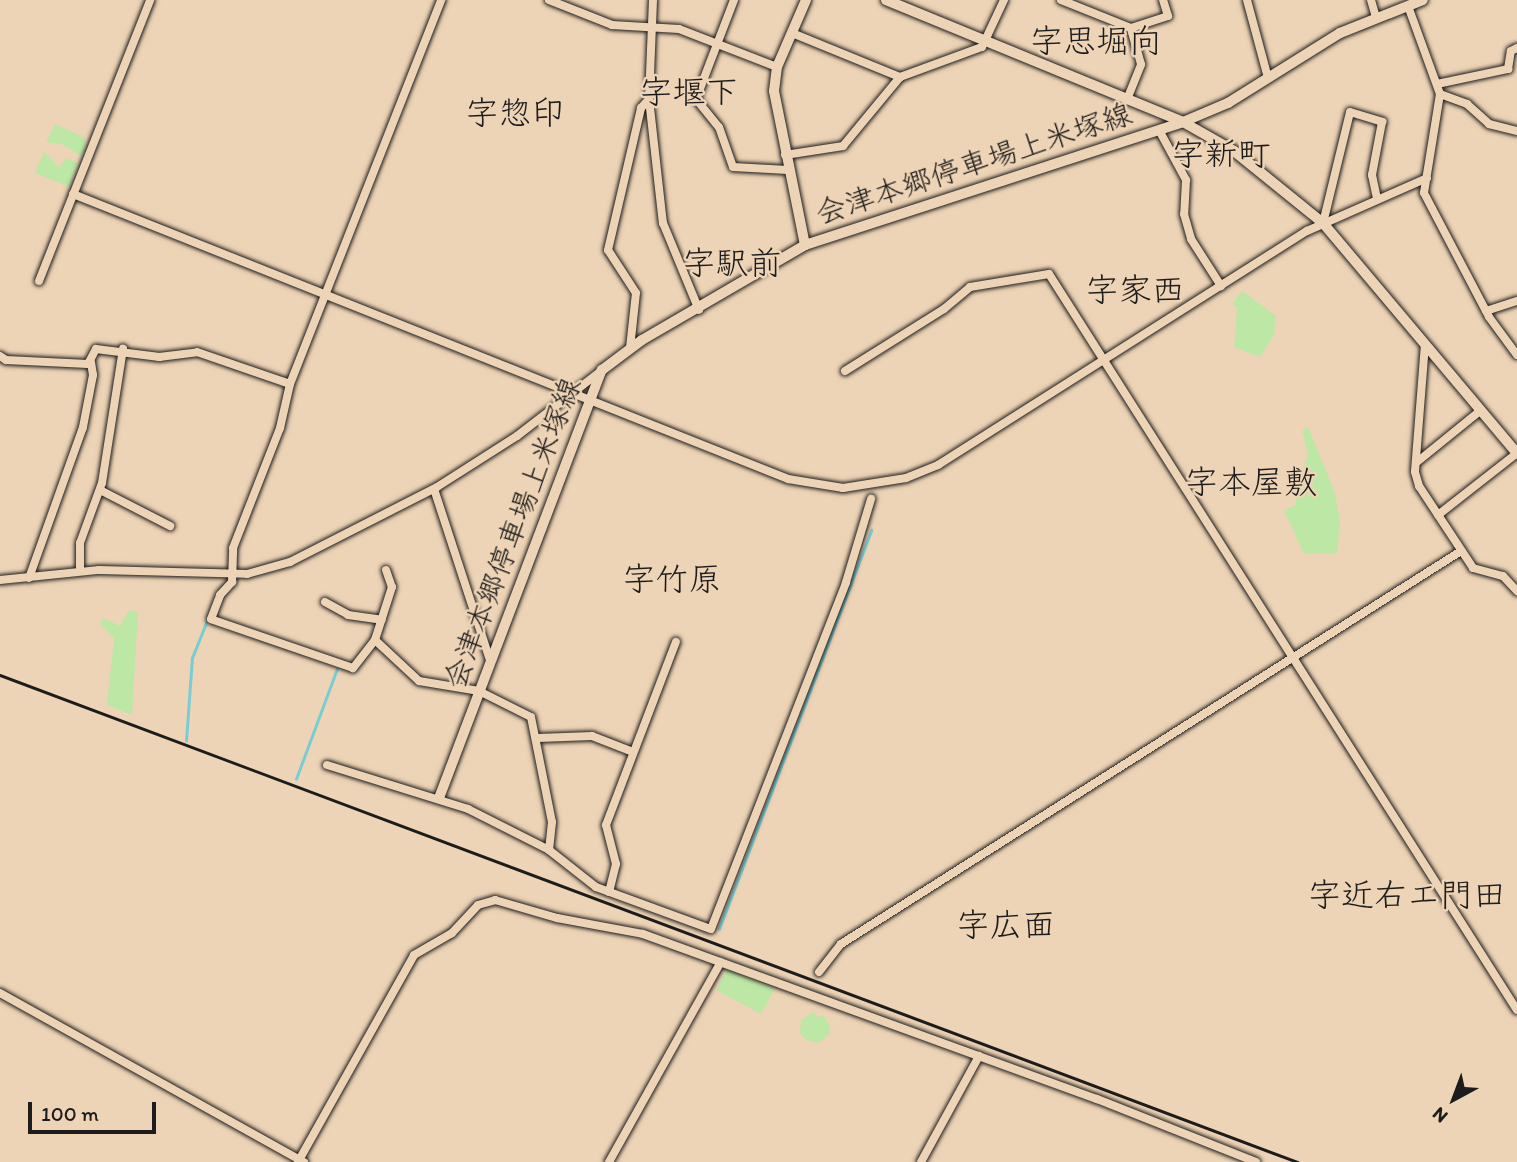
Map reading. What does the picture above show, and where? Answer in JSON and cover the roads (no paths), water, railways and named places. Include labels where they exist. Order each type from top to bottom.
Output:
[{"type":"main road","points":[[886,0],[1128,97],[1182,122],[1241,156],[1323,223],[1517,453]]},
{"type":"main road","name":"会津本郷停車場上米塚線","points":[[439,798],[602,370],[630,348],[699,310],[805,245],[1182,122],[1228,103],[1340,33],[1423,0]]},
{"type":"street","points":[[39,281],[150,0]]},
{"type":"street","points":[[386,570],[392,587],[375,640],[350,669],[211,619],[234,574],[233,548],[281,428],[290,384],[441,0]]},
{"type":"street","points":[[550,0],[612,25],[679,29],[778,66]]},
{"type":"street","points":[[653,0],[649,99],[663,223],[699,310]]},
{"type":"street","points":[[734,0],[696,99],[719,127],[733,167],[788,170]]},
{"type":"street","points":[[805,245],[785,155],[775,91],[778,66],[806,0]]},
{"type":"street","points":[[785,155],[843,146],[900,76],[976,50],[987,40],[1004,0]]},
{"type":"street","points":[[1066,1],[1130,28],[1168,16],[1163,0]]},
{"type":"street","points":[[1247,0],[1268,78]]},
{"type":"street","points":[[1371,0],[1376,18]]},
{"type":"street","points":[[1408,6],[1440,94],[1424,193],[1434,218],[1486,312],[1517,355]]},
{"type":"street","points":[[1128,97],[1141,64],[1130,28]]},
{"type":"street","points":[[792,33],[900,76]]},
{"type":"street","points":[[1437,84],[1513,69],[1511,51],[1517,48]]},
{"type":"street","points":[[1440,94],[1467,104],[1489,124],[1517,131]]},
{"type":"street","points":[[630,348],[636,293],[608,250],[641,108],[649,99]]},
{"type":"street","points":[[1323,223],[1350,112],[1377,117],[1382,123],[1372,176],[1377,198]]},
{"type":"street","points":[[1158,130],[1186,180],[1184,214],[1191,239],[1221,286]]},
{"type":"street","points":[[73,194],[574,391],[589,401],[788,479],[847,488],[906,478],[938,465],[1323,223],[1427,178]]},
{"type":"street","points":[[845,371],[944,309],[970,287],[1049,274],[1517,1010]]},
{"type":"street","points":[[1486,312],[1517,301]]},
{"type":"street","points":[[1425,344],[1416,461],[1419,486],[1473,568],[1503,576],[1517,591]]},
{"type":"street","points":[[29,578],[83,427],[93,375],[91,362],[96,349],[124,349],[159,357],[197,352],[290,384]]},
{"type":"street","points":[[80,571],[84,526],[100,490],[124,349]]},
{"type":"street","points":[[1,360],[91,362]]},
{"type":"street","points":[[0,580],[80,571],[234,574],[262,571],[320,549],[434,489],[602,370]]},
{"type":"street","points":[[1416,461],[1480,410]]},
{"type":"street","points":[[1438,515],[1517,453]]},
{"type":"street","points":[[434,489],[490,660]]},
{"type":"street","points":[[100,490],[170,526]]},
{"type":"street","points":[[327,765],[357,777],[439,798],[549,850],[583,880],[711,929],[846,582],[871,499]]},
{"type":"street","points":[[819,972],[841,944],[1461,551]]},
{"type":"street","points":[[325,603],[348,615],[382,620]]},
{"type":"street","points":[[375,640],[419,681],[479,691],[525,711],[537,727],[541,782],[552,822],[549,850]]},
{"type":"street","points":[[609,891],[616,864],[606,825],[676,642]]},
{"type":"street","points":[[538,738],[592,736],[633,751]]},
{"type":"street","points":[[0,993],[300,1161],[414,955],[452,933],[487,901],[557,918],[611,925],[721,962],[979,1056],[1256,1162]]},
{"type":"street","points":[[609,1162],[721,962]]},
{"type":"street","points":[[921,1162],[979,1056]]},
{"type":"street","points":[[1228,1162],[1233,1153]]},
{"type":"waterway","points":[[719,929],[871,530]]},
{"type":"waterway","points":[[186,741],[192,658],[208,618]]},
{"type":"waterway","points":[[296,779],[337,669]]},
{"type":"railway","points":[[0,675],[1298,1162]]},
{"type":"district","name":"字思堀向","points":[[1096,41]]},
{"type":"district","name":"字堰下","points":[[689,92]]},
{"type":"district","name":"字惣印","points":[[515,113]]},
{"type":"district","name":"字新町","points":[[1221,154]]},
{"type":"district","name":"字駅前","points":[[732,263]]},
{"type":"district","name":"字家西","points":[[1135,290]]},
{"type":"district","name":"字本屋敷","points":[[1251,482]]},
{"type":"district","name":"字竹原","points":[[672,579]]},
{"type":"district","name":"字近右エ門田","points":[[1407,895]]},
{"type":"district","name":"字広面","points":[[1006,925]]}]
